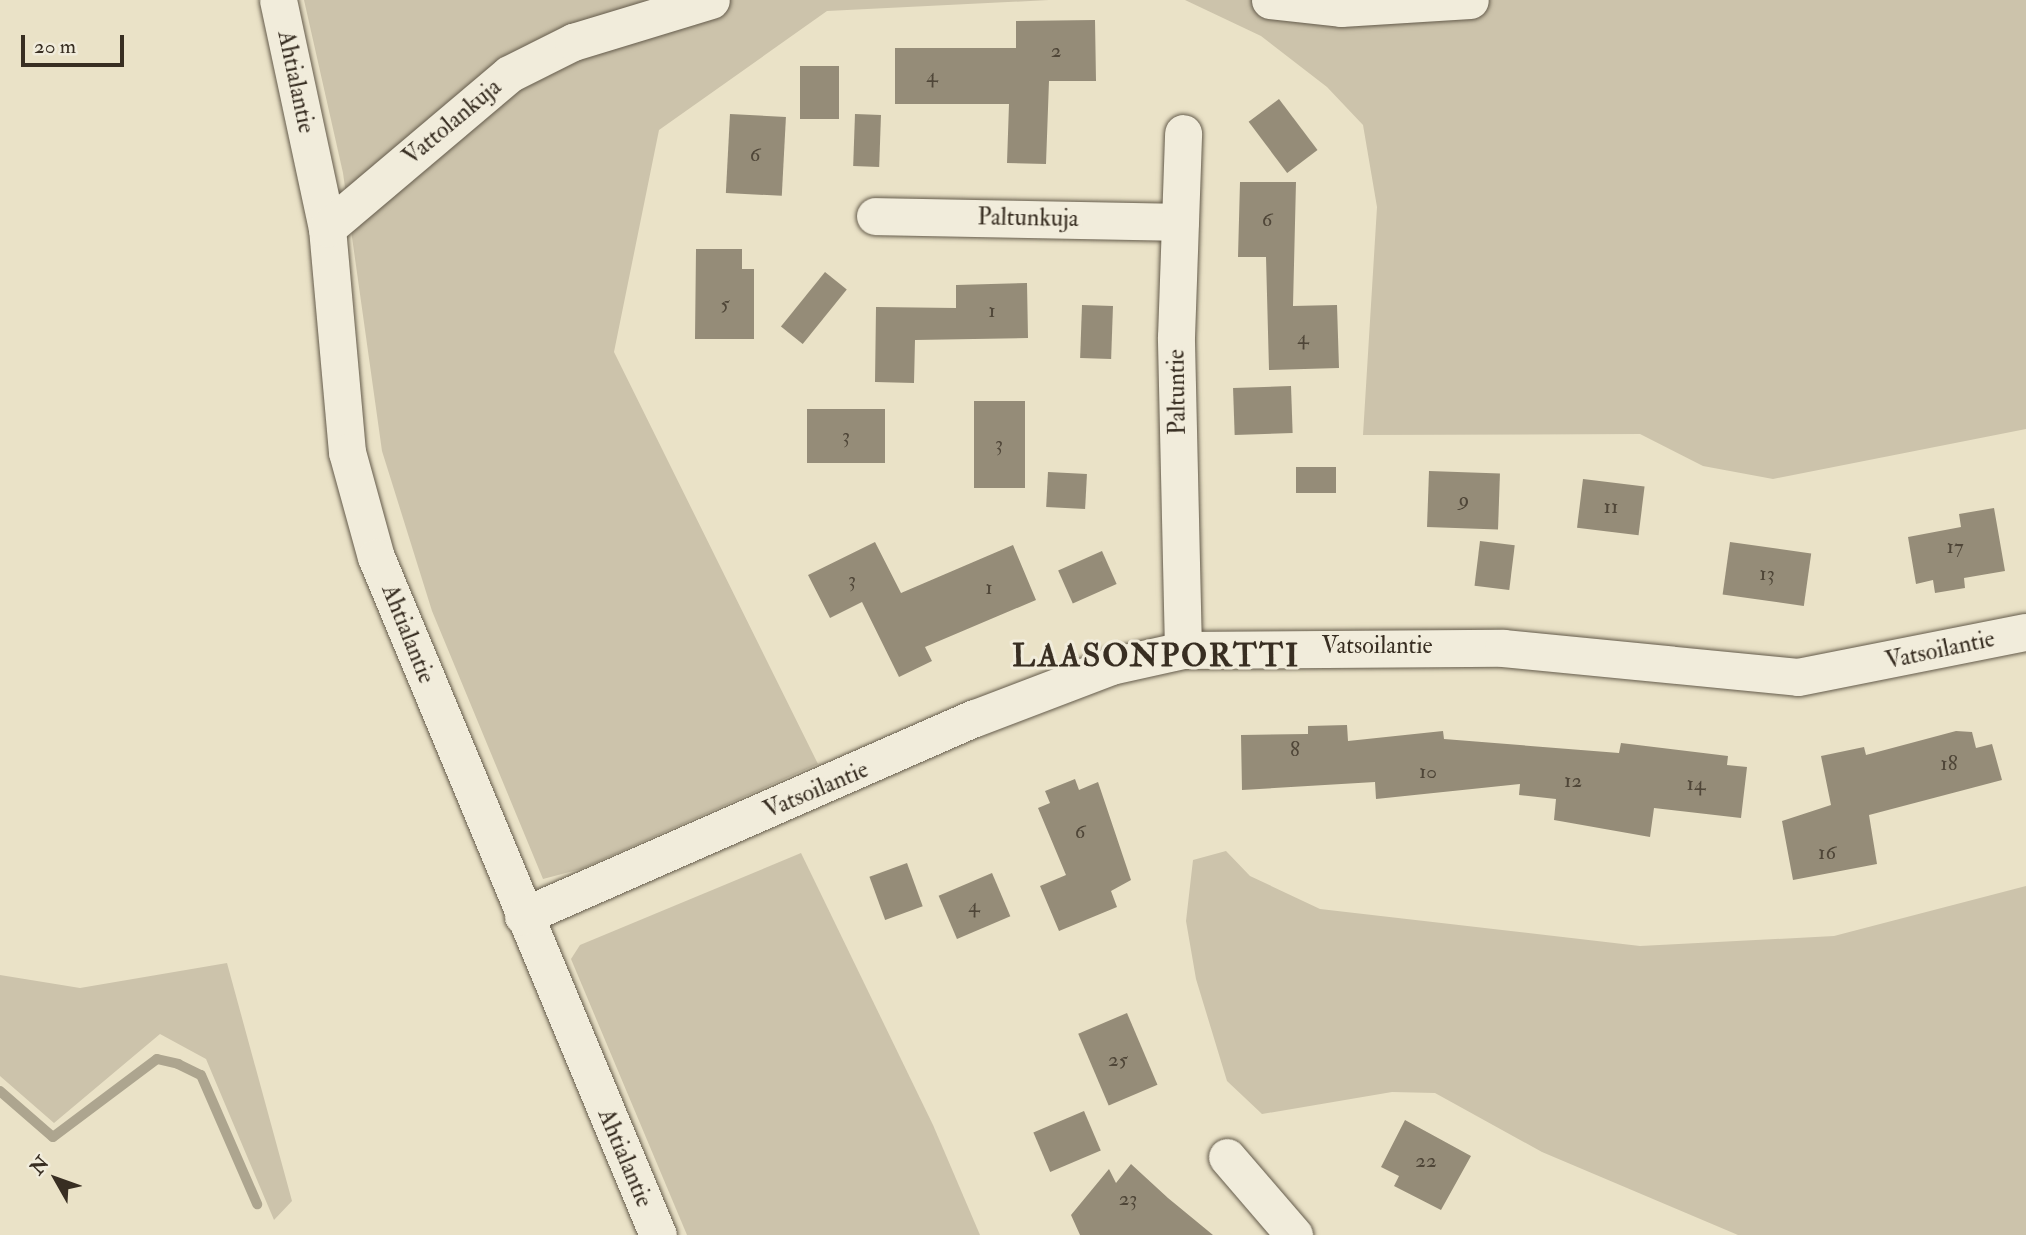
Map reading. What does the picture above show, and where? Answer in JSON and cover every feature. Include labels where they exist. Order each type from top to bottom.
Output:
[{"type":"street","name":"Ahtialantie","points":[[278,0],[327,228],[347,452],[376,557],[523,916],[658,1235]]},
{"type":"street","name":"Vattolankuja","points":[[327,228],[509,74],[573,42],[711,0]]},
{"type":"street","points":[[1270,0],[1341,8],[1470,0]]},
{"type":"street","name":"Paltuntie","points":[[1183,133],[1176,337],[1183,650]]},
{"type":"street","name":"Paltunkuja","points":[[875,216],[1180,222]]},
{"type":"street","name":"Vatsoilantie","points":[[523,916],[988,713],[1111,666],[1183,650],[1503,648],[1798,677],[2026,632]]},
{"type":"street","points":[[1227,1157],[1294,1235]]},
{"type":"shaded area","points":[[304,0],[1049,0],[827,11],[659,130],[614,352],[818,764],[581,869],[543,879],[432,611],[382,451],[343,173]]},
{"type":"shaded area","points":[[1185,0],[2026,0],[2026,429],[1773,479],[1703,466],[1640,434],[1363,435],[1377,207],[1363,125],[1327,87],[1261,36]]},
{"type":"shaded area","points":[[1226,851],[1250,876],[1320,909],[1640,946],[1834,936],[2026,886],[2026,1235],[1738,1235],[1542,1152],[1435,1093],[1392,1092],[1262,1114],[1227,1081],[1196,979],[1186,921],[1193,860]]},
{"type":"shaded area","points":[[801,853],[933,1125],[980,1235],[687,1235],[571,959],[580,945]]},
{"type":"shaded area","points":[[227,963],[292,1201],[274,1220],[206,1059],[160,1034],[54,1123],[0,1076],[0,975],[80,988]]},
{"type":"building","points":[[1095,20],[1096,81],[1049,81],[1046,164],[1007,163],[1009,104],[895,104],[895,48],[1016,48],[1016,21]]},
{"type":"building","points":[[800,66],[839,66],[839,119],[800,119]]},
{"type":"building","points":[[1279,99],[1318,150],[1287,173],[1249,122]]},
{"type":"building","points":[[730,114],[786,117],[782,196],[726,193]]},
{"type":"building","points":[[855,114],[881,115],[879,167],[853,166]]},
{"type":"building","points":[[1240,182],[1296,182],[1293,306],[1337,305],[1339,368],[1269,370],[1266,257],[1238,257]]},
{"type":"building","points":[[696,249],[742,249],[742,269],[754,269],[754,339],[695,339]]},
{"type":"building","points":[[825,272],[847,290],[803,344],[781,326]]},
{"type":"building","points":[[1027,283],[1028,338],[915,340],[914,383],[875,382],[876,307],[956,308],[956,285]]},
{"type":"building","points":[[1082,305],[1113,306],[1111,359],[1080,358]]},
{"type":"building","points":[[1291,386],[1293,433],[1235,435],[1233,388]]},
{"type":"building","points":[[974,401],[1025,401],[1025,488],[974,488]]},
{"type":"building","points":[[807,409],[885,409],[885,463],[807,463]]},
{"type":"building","points":[[1296,467],[1336,467],[1336,493],[1296,493]]},
{"type":"building","points":[[1429,471],[1500,473],[1498,529],[1427,527]]},
{"type":"building","points":[[1048,472],[1087,474],[1085,509],[1046,507]]},
{"type":"building","points":[[1583,479],[1645,487],[1639,535],[1577,528]]},
{"type":"building","points":[[1994,508],[2005,571],[1964,578],[1965,588],[1935,593],[1933,580],[1916,584],[1908,537],[1961,527],[1959,514]]},
{"type":"building","points":[[1480,541],[1515,545],[1509,590],[1475,586]]},
{"type":"building","points":[[875,542],[901,593],[1013,545],[1036,600],[925,647],[932,661],[899,677],[862,602],[830,618],[808,575]]},
{"type":"building","points":[[1730,542],[1811,553],[1804,606],[1723,594]]},
{"type":"building","points":[[1102,551],[1117,584],[1073,603],[1058,571]]},
{"type":"building","points":[[1347,725],[1348,741],[1443,731],[1444,739],[1619,753],[1621,743],[1728,756],[1727,765],[1747,767],[1741,818],[1654,808],[1650,837],[1554,820],[1556,799],[1519,795],[1520,784],[1376,799],[1375,782],[1242,790],[1241,735],[1308,734],[1308,726]]},
{"type":"building","points":[[1956,731],[1972,732],[1976,748],[1992,744],[2002,780],[1869,815],[1877,864],[1793,880],[1782,821],[1831,805],[1821,756],[1864,747],[1866,755]]},
{"type":"building","points":[[1075,779],[1079,790],[1098,782],[1131,880],[1111,891],[1117,907],[1059,931],[1040,886],[1066,875],[1038,808],[1050,803],[1045,791]]},
{"type":"building","points":[[907,863],[923,906],[885,920],[869,877]]},
{"type":"building","points":[[992,873],[1010,916],[957,939],[939,896]]},
{"type":"building","points":[[1127,1013],[1157,1085],[1109,1106],[1078,1034]]},
{"type":"building","points":[[1084,1111],[1101,1151],[1050,1172],[1033,1132]]},
{"type":"building","points":[[1405,1120],[1471,1156],[1441,1210],[1394,1186],[1399,1176],[1381,1167]]},
{"type":"building","points":[[1131,1164],[1213,1235],[1080,1235],[1071,1215],[1109,1169],[1116,1183]]},
{"type":"waterway","points":[[0,1091],[53,1137],[157,1059],[178,1064],[201,1075],[257,1204]]},
{"type":"district","name":"LAASONPORTTI","points":[[1156,656]]}]
